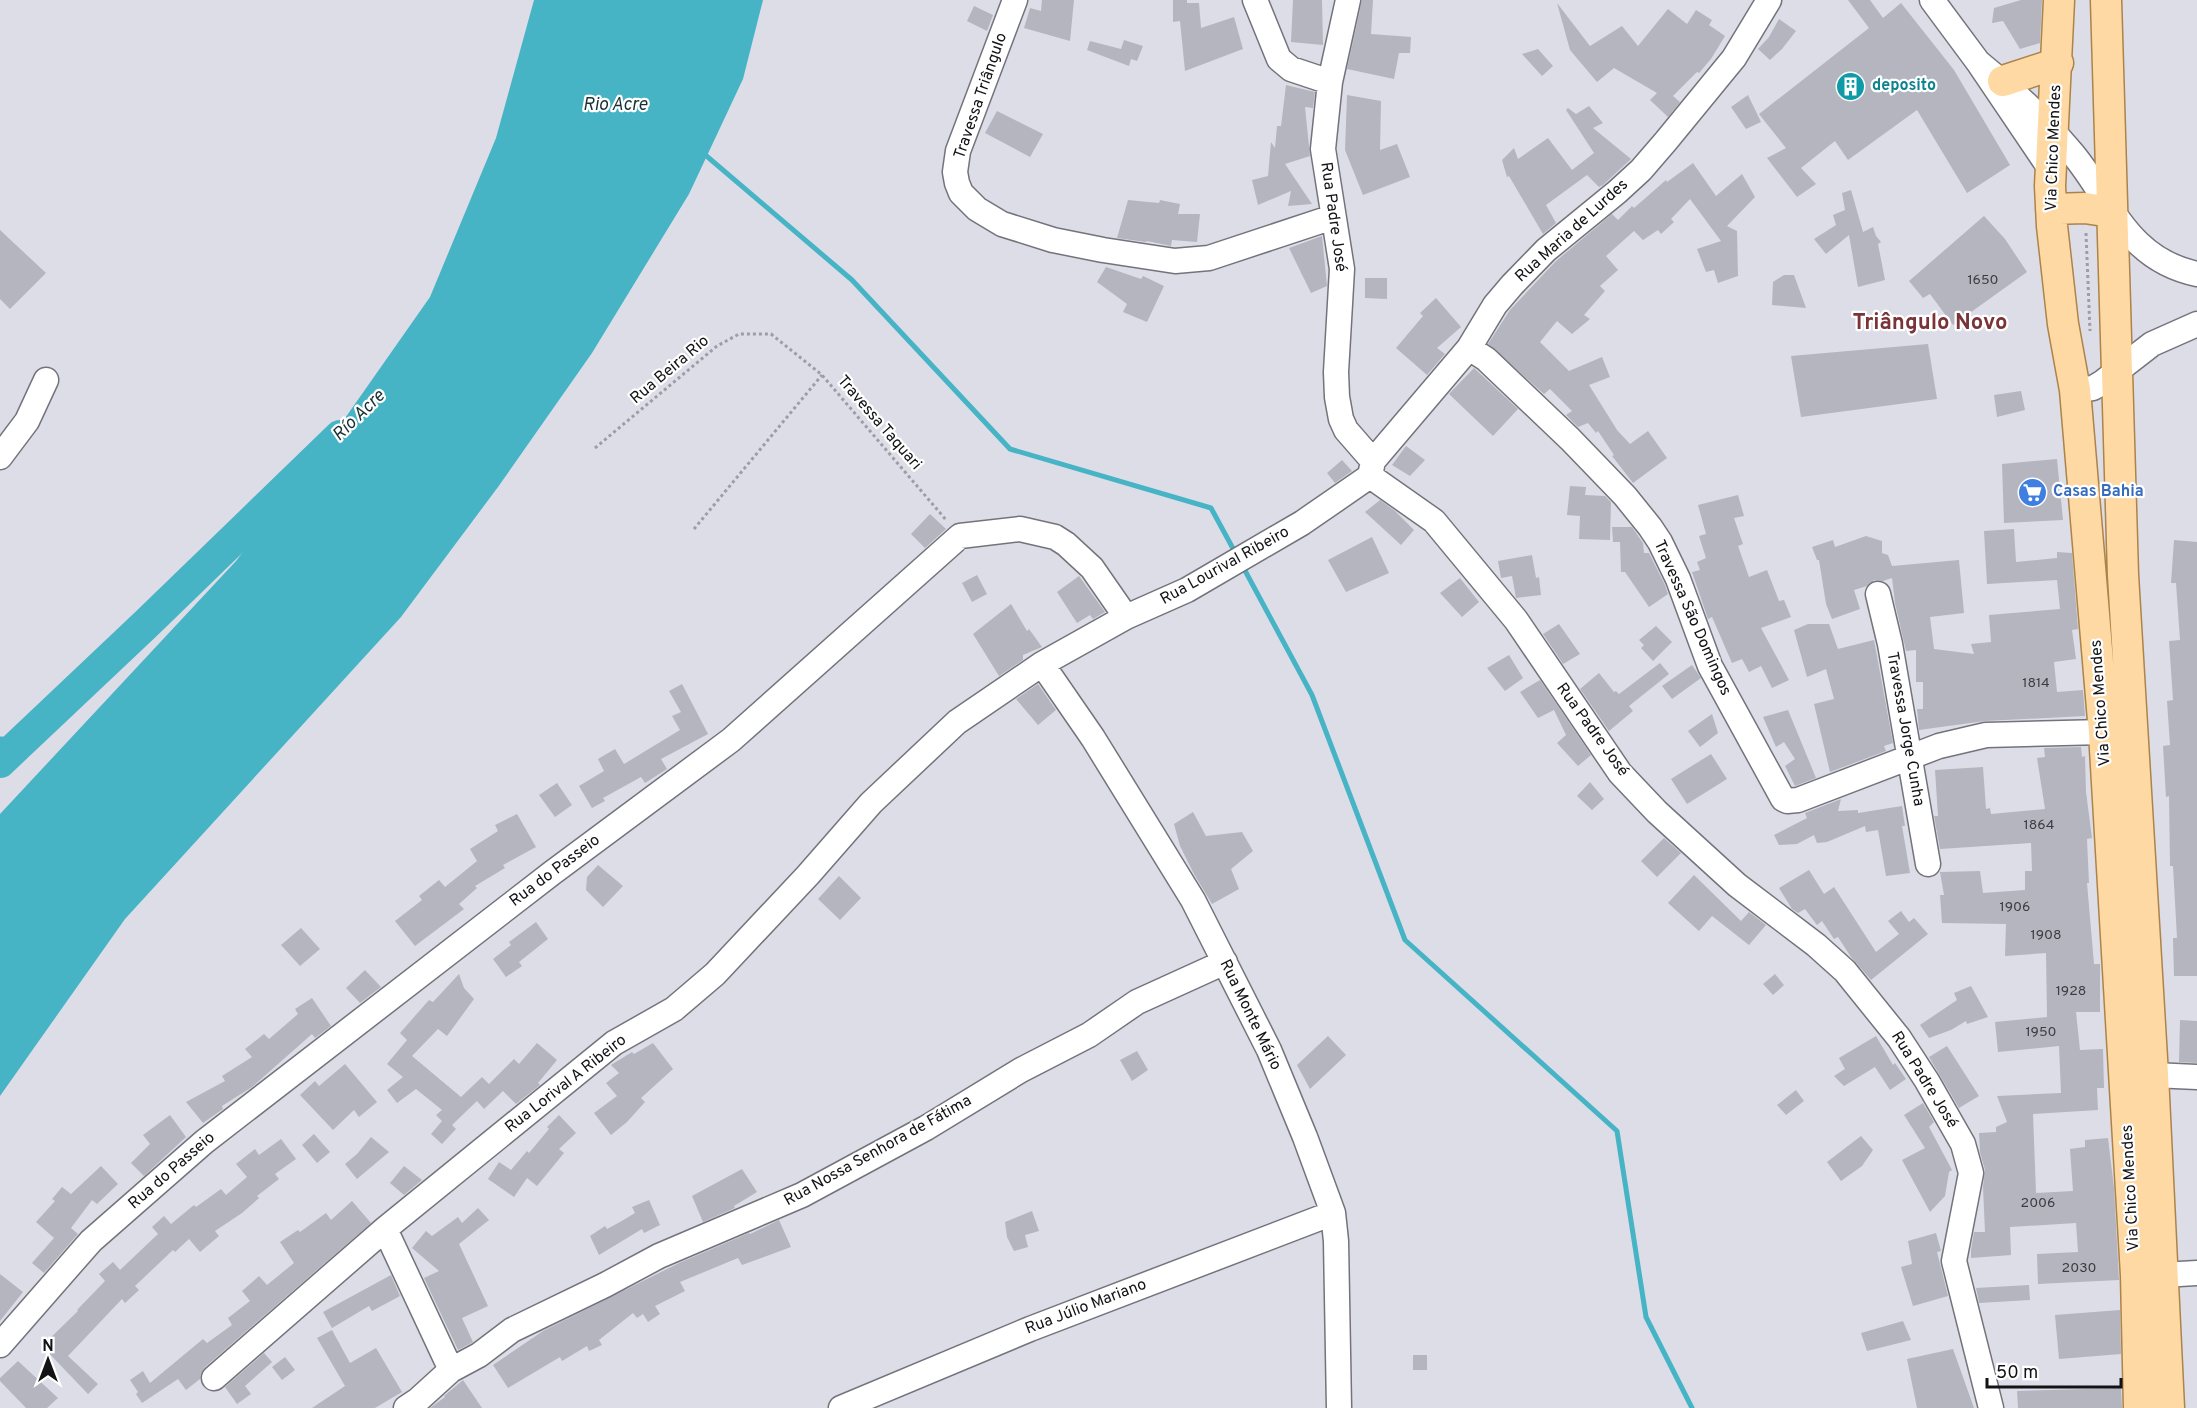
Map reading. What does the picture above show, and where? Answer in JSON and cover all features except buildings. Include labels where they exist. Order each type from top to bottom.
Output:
[{"type":"main road","name":"Via Chico Mendes","points":[[2060,0],[2051,209],[2063,324],[2075,390],[2104,732],[2136,1275],[2139,1408]]},
{"type":"main road","name":"Via Chico Mendes","points":[[2106,0],[2123,575],[2153,1075],[2169,1408]]},
{"type":"main road","points":[[2002,81],[2058,63]]},
{"type":"main road","points":[[2051,209],[2085,208],[2111,212]]},
{"type":"street","name":"Travessa Triângulo","points":[[1015,0],[958,151],[955,172],[961,193],[985,215],[1002,224],[1053,240],[1175,261],[1209,258],[1333,217]]},
{"type":"street","points":[[1255,0],[1279,59],[1291,69],[1330,82]]},
{"type":"street","name":"Rua Padre José","points":[[1348,0],[1330,82],[1323,149],[1342,269],[1336,372],[1337,398],[1341,419],[1346,430],[1372,468],[1434,521],[1516,620],[1614,763],[1650,804],[1737,885],[1816,945],[1845,971],[1899,1038],[1963,1144],[1971,1173],[1954,1261],[1991,1408]]},
{"type":"street","name":"Rua Maria de Lurdes","points":[[1372,468],[1469,348],[1495,305],[1512,285],[1546,250],[1625,185],[1666,141],[1734,58],[1769,0]]},
{"type":"street","points":[[1932,0],[1978,62],[2051,170]]},
{"type":"street","points":[[1978,62],[2002,81],[2053,132],[2087,172],[2111,212],[2145,251],[2177,269],[2197,274]]},
{"type":"street","points":[[2075,390],[2093,388],[2152,344],[2197,324]]},
{"type":"street","name":"Travessa São Domingos","points":[[1469,348],[1486,359],[1570,439],[1625,496],[1650,527],[1678,579],[1710,666],[1783,800],[1798,800],[1910,756],[1939,746],[1986,735],[2104,732]]},
{"type":"street","points":[[0,457],[27,421],[46,380]]},
{"type":"street","name":"Rua Lourival Ribeiro","points":[[1042,664],[1126,617],[1187,590],[1302,523],[1372,468]]},
{"type":"street","points":[[960,536],[1020,528],[1055,537],[1092,568],[1126,617]]},
{"type":"street","name":"Rua do Passeio","points":[[0,1345],[91,1241],[204,1142],[543,880],[730,740],[960,536]]},
{"type":"street","name":"Travessa Jorge Cunha","points":[[1878,594],[1890,644],[1928,864]]},
{"type":"street","name":"Rua Monte Mário","points":[[1042,664],[1093,738],[1193,900],[1273,1061],[1305,1137],[1333,1213],[1338,1264],[1339,1408]]},
{"type":"street","name":"Rua Lorival A Ribeiro","points":[[214,1378],[385,1229],[614,1043],[682,1003],[715,974],[808,875],[871,803],[934,742],[957,722],[1042,664]]},
{"type":"street","name":"Rua Nossa Senhora de Fátima","points":[[416,1405],[451,1370],[479,1355],[512,1330],[605,1286],[659,1256],[802,1195],[833,1179],[926,1128],[1021,1070],[1089,1035],[1137,1002],[1225,962]]},
{"type":"street","points":[[2153,1075],[2197,1077]]},
{"type":"street","name":"Rua Júlio Mariano","points":[[842,1408],[1030,1329],[1333,1213]]},
{"type":"street","points":[[385,1229],[451,1370]]},
{"type":"street","points":[[2162,1275],[2197,1273]]},
{"type":"path","name":"Rua Beira Rio","points":[[594,448],[717,346],[739,334],[771,334]]},
{"type":"path","name":"Travessa Taquari","points":[[771,334],[822,375],[960,536]]},
{"type":"path","points":[[694,528],[822,375]]},
{"type":"water","name":"Rio Acre","points":[[534,0],[763,0],[743,79],[689,194],[592,353],[498,487],[401,617],[125,919],[0,1096],[0,814],[236,561],[336,431],[430,297],[496,138]]},
{"type":"waterway","points":[[703,153],[852,280],[1010,449],[1211,508],[1236,554]]},
{"type":"waterway","name":"Río Acre","points":[[0,762],[340,436]]},
{"type":"waterway","points":[[1242,565],[1312,695],[1405,940],[1617,1131],[1646,1317],[1692,1408]]},
{"type":"waterway","points":[[0,739],[23,740]]},
{"type":"place","name":"deposito","points":[[1851,86]]},
{"type":"place","name":"Casas Bahia","points":[[2032,492]]},
{"type":"district","name":"Triângulo Novo","points":[[1930,323]]}]
